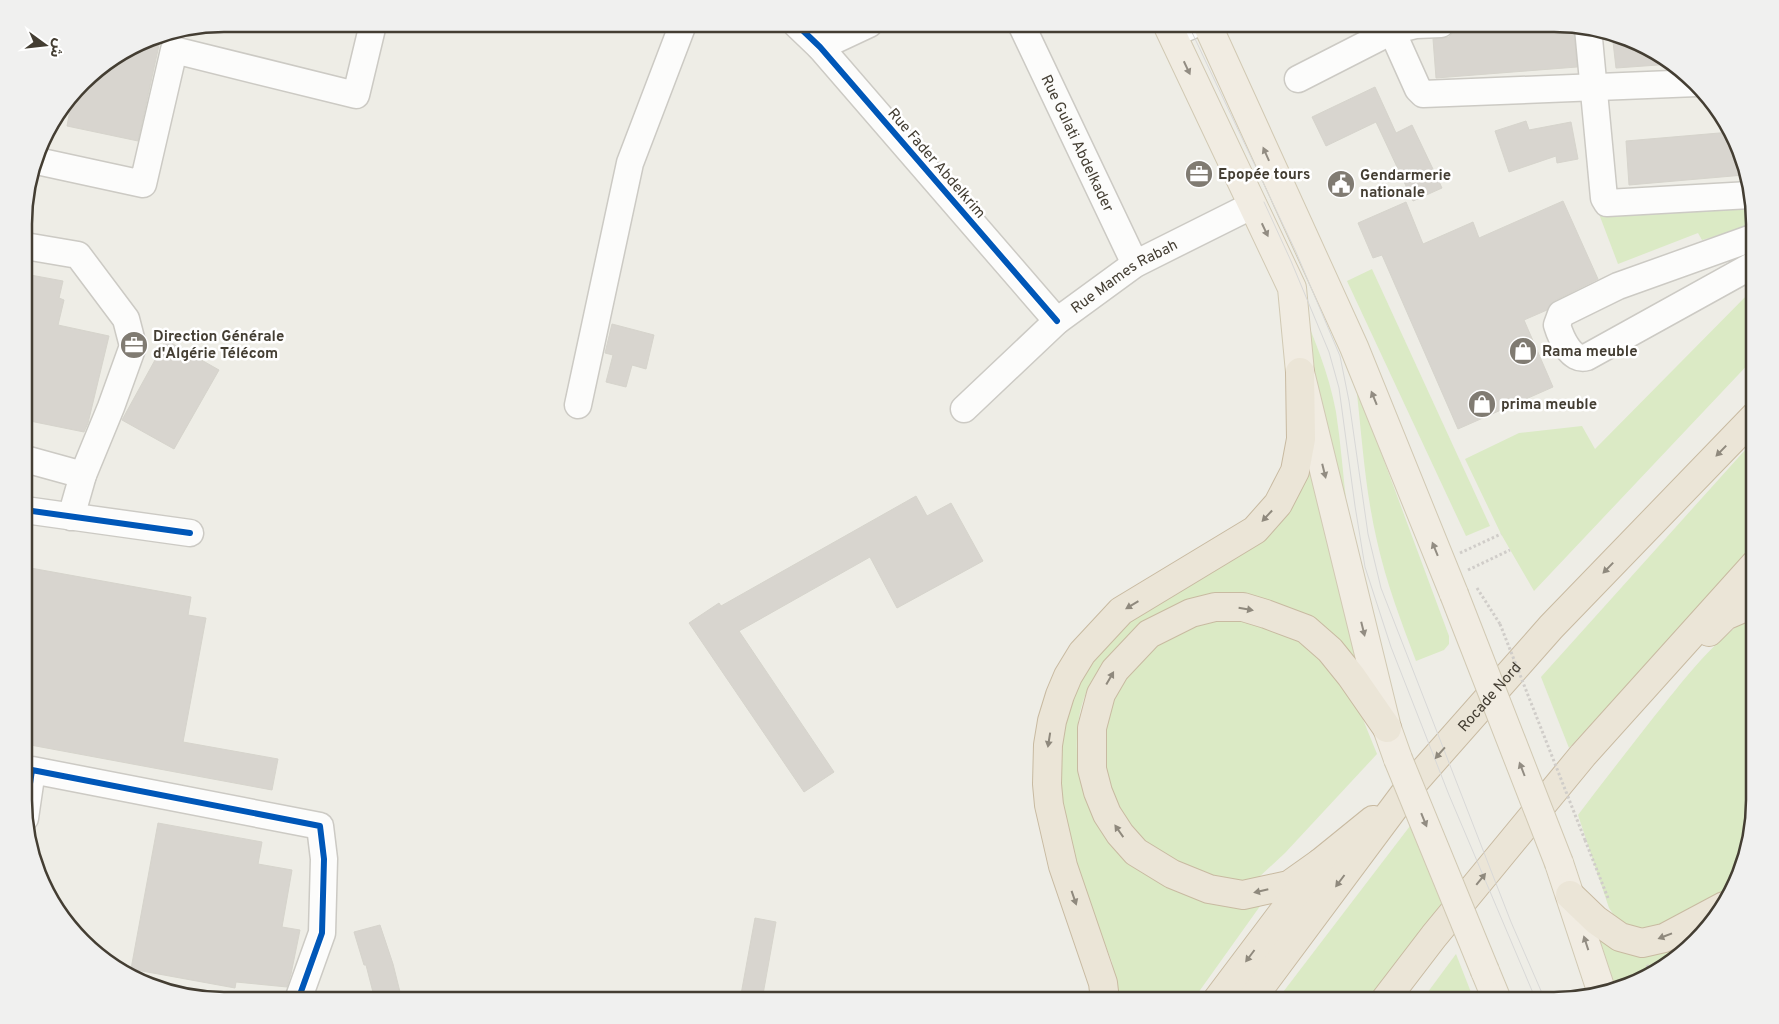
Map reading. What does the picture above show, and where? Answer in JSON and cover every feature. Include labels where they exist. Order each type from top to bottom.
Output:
[{"type":"highway","points":[[1104,992],[1103,983],[1063,866],[1049,805],[1047,784],[1048,745],[1052,721],[1060,695],[1068,676],[1082,654],[1122,611],[1254,530],[1278,504],[1296,471],[1301,439],[1300,372]]},
{"type":"highway","name":"Rocade Nord","points":[[1257,992],[1404,796],[1551,627],[1746,425]]},
{"type":"highway","points":[[1391,992],[1434,936],[1583,755],[1746,574]]},
{"type":"highway","points":[[1387,728],[1351,676],[1330,650],[1306,629],[1243,607],[1215,607],[1191,613],[1149,634],[1115,670],[1101,694],[1092,728],[1092,769],[1108,814],[1120,834],[1136,852],[1179,877],[1209,889],[1243,895],[1289,885],[1320,863],[1404,796]]},
{"type":"highway","points":[[1583,755],[1726,616],[1746,607]]},
{"type":"highway","points":[[1224,992],[1320,863]]},
{"type":"highway","points":[[1570,895],[1596,920],[1620,937],[1642,943],[1664,938],[1708,915]]},
{"type":"highway","points":[[1402,992],[1434,936]]},
{"type":"main road","points":[[1180,32],[1253,205],[1292,288],[1300,372],[1380,692],[1387,728],[1494,992]]},
{"type":"main road","points":[[1211,32],[1354,347],[1454,594],[1559,863],[1600,986]]},
{"type":"street","points":[[43,162],[143,184],[174,50],[356,95],[371,32]]},
{"type":"street","points":[[578,405],[630,163],[680,32]]},
{"type":"street","name":"Rue Fader Abdelkrim","points":[[804,32],[820,47],[1057,321]]},
{"type":"street","points":[[820,47],[852,32]]},
{"type":"street","name":"Rue Gulati Abdelkader","points":[[1025,32],[1135,264]]},
{"type":"street","points":[[1298,79],[1385,32]]},
{"type":"street","points":[[1394,32],[1418,89],[1423,94],[1685,84]]},
{"type":"street","points":[[1589,35],[1604,198],[1608,203],[1744,195]]},
{"type":"street","name":"Rue Mames Rabah","points":[[964,408],[1057,321],[1135,264],[1253,205]]},
{"type":"street","points":[[1746,239],[1605,292],[1561,314],[1557,325],[1572,354],[1580,358],[1587,357],[1746,269]]},
{"type":"street","points":[[32,247],[78,255],[126,319],[132,346],[111,407],[82,475],[71,517]]},
{"type":"street","points":[[32,461],[82,475]]},
{"type":"street","points":[[32,511],[190,533]]},
{"type":"street","points":[[32,770],[320,826],[324,859],[322,932],[301,992]]},
{"type":"path","points":[[1459,553],[1501,534]]},
{"type":"path","points":[[1467,571],[1510,550]]},
{"type":"path","points":[[1500,624],[1586,840]]},
{"type":"green space","points":[[1745,201],[1746,228],[1702,240],[1698,233],[1618,264],[1596,206]]},
{"type":"green space","points":[[1372,269],[1490,526],[1466,536],[1347,281]]},
{"type":"green space","points":[[1746,296],[1746,367],[1534,591],[1501,534],[1465,459],[1519,433],[1582,426],[1595,449]]},
{"type":"green space","points":[[1298,299],[1320,355],[1333,397],[1338,424],[1347,508],[1326,450]]},
{"type":"green space","points":[[1356,385],[1449,636],[1449,644],[1444,650],[1416,661],[1389,586],[1377,541],[1367,483]]},
{"type":"green space","points":[[1311,445],[1363,677],[1246,600],[1120,654],[1104,663],[1092,680],[1084,698],[1077,737],[1078,765],[1083,791],[1093,815],[1106,836],[1123,856],[1143,872],[1166,886],[1192,897],[1219,902],[1263,902],[1199,992],[1117,992],[1112,962],[1064,840],[1056,758],[1077,678],[1110,634],[1236,554]]},
{"type":"green space","points":[[1746,449],[1746,558],[1569,748],[1541,677]]},
{"type":"green space","points":[[1236,616],[1308,644],[1356,702],[1377,754],[1285,853],[1258,878],[1240,882],[1208,876],[1156,853],[1134,832],[1117,809],[1105,784],[1098,738],[1116,681],[1176,627]]},
{"type":"green space","points":[[1746,621],[1746,812],[1743,837],[1732,873],[1724,891],[1664,928],[1644,931],[1628,927],[1616,918],[1609,908],[1578,815],[1687,676],[1713,647]]},
{"type":"green space","points":[[1410,826],[1442,904],[1373,992],[1283,992]]},
{"type":"green space","points":[[1701,924],[1681,944],[1651,966],[1609,983],[1591,929],[1610,939]]},
{"type":"green space","points":[[1456,954],[1471,992],[1428,992]]},
{"type":"building","points":[[1453,33],[1575,34],[1577,67],[1436,78],[1433,39],[1449,37]]},
{"type":"building","points":[[1613,42],[1640,52],[1661,65],[1616,68]]},
{"type":"building","points":[[159,44],[138,141],[67,126],[70,111],[98,80],[128,58]]},
{"type":"building","points":[[1375,87],[1396,133],[1412,125],[1442,188],[1413,201],[1376,122],[1326,146],[1312,117]]},
{"type":"building","points":[[1526,121],[1529,130],[1571,122],[1578,159],[1557,163],[1556,156],[1509,172],[1495,131]]},
{"type":"building","points":[[1724,133],[1740,175],[1629,185],[1626,141]]},
{"type":"building","points":[[1563,201],[1598,279],[1554,301],[1547,310],[1524,320],[1553,387],[1458,429],[1382,255],[1373,258],[1358,223],[1406,202],[1423,244],[1473,222],[1479,238]]},
{"type":"building","points":[[32,275],[63,281],[59,298],[64,300],[58,325],[109,336],[88,423],[84,432],[32,421]]},
{"type":"building","points":[[612,324],[654,335],[646,369],[632,365],[626,387],[606,382],[613,355],[605,353]]},
{"type":"building","points":[[166,340],[219,370],[174,449],[122,420]]},
{"type":"building","points":[[916,496],[927,516],[951,503],[983,561],[897,608],[870,557],[739,631],[834,772],[804,792],[689,623],[719,603],[721,606]]},
{"type":"building","points":[[32,568],[191,597],[188,615],[206,618],[183,742],[278,759],[272,790],[32,745]]},
{"type":"building","points":[[158,823],[262,842],[258,864],[292,870],[282,927],[300,930],[287,987],[236,982],[235,988],[131,968]]},
{"type":"building","points":[[755,918],[776,922],[763,992],[741,992]]},
{"type":"building","points":[[380,925],[400,992],[373,992],[366,965],[364,965],[354,932]]},
{"type":"tram line","points":[[1192,32],[1296,252],[1340,356],[1349,401],[1368,534],[1381,588],[1511,922],[1542,992]]},
{"type":"tram line","points":[[1264,202],[1329,352],[1339,388],[1365,567],[1391,647],[1449,795],[1533,992]]},
{"type":"cycle path","points":[[804,32],[820,47],[1057,321]]},
{"type":"cycle path","points":[[32,511],[190,533]]},
{"type":"cycle path","points":[[32,770],[320,826],[324,859],[322,933],[301,992]]},
{"type":"place","name":"Epopée tours","points":[[1199,174]]},
{"type":"place","name":"Gendarmerie nationale","points":[[1341,184]]},
{"type":"place","name":"Direction Générale d'Algérie Télécom","points":[[134,345]]},
{"type":"place","name":"Rama meuble","points":[[1523,351]]},
{"type":"place","name":"prima meuble","points":[[1482,404]]}]
